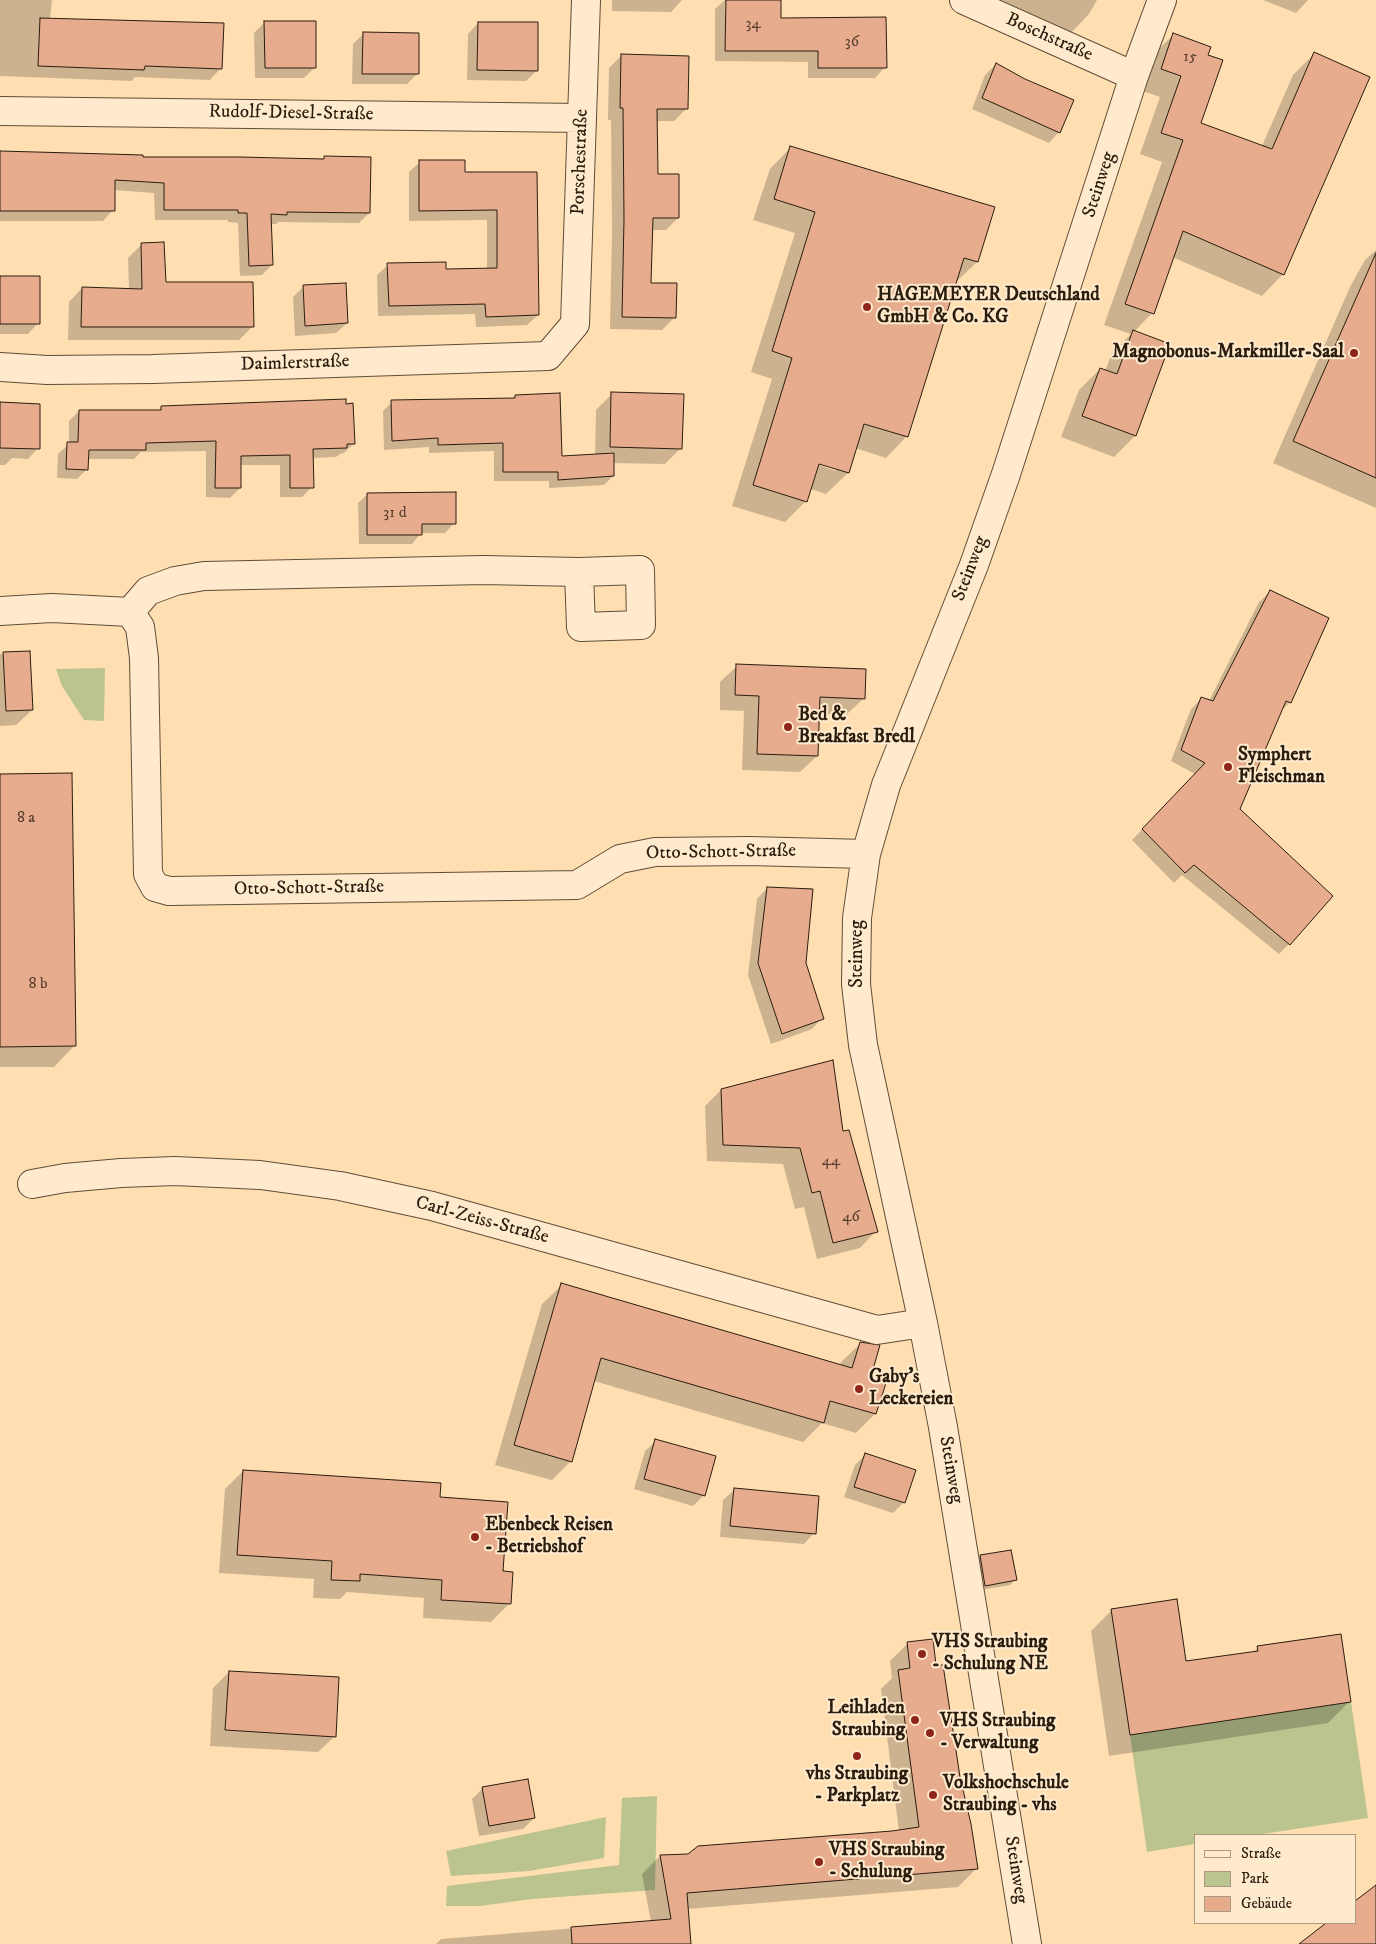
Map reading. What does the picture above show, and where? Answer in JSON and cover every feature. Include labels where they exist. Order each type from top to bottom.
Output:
[{"type":"street","name":"Porschestraße","points":[[575,324],[586,0]]},
{"type":"street","name":"Boschstraße","points":[[964,0],[1134,76]]},
{"type":"street","name":"Steinweg","points":[[1027,1944],[963,1548],[923,1323],[863,1045],[856,984],[857,918],[866,854],[886,785],[974,565],[1006,474],[1134,76],[1162,0]]},
{"type":"street","name":"Rudolf-Diesel-Straße","points":[[0,111],[582,118]]},
{"type":"street","name":"Daimlerstraße","points":[[0,367],[47,370],[153,369],[548,356],[575,324]]},
{"type":"street","points":[[0,611],[52,608],[130,612],[148,591],[175,581],[204,576],[483,570],[579,572]]},
{"type":"street","name":"Otto-Schott-Straße","points":[[130,612],[140,627],[144,658],[146,848],[148,874],[155,887],[169,891],[577,885],[620,859],[655,852],[749,851],[866,854]]},
{"type":"street","name":"Carl-Zeiss-Straße","points":[[32,1184],[84,1176],[175,1171],[260,1175],[340,1186],[432,1206],[877,1330],[923,1323]]},
{"type":"green space","points":[[105,668],[104,721],[84,720],[62,686],[56,669]]},
{"type":"green space","points":[[1351,1702],[1368,1818],[1263,1834],[1194,1834],[1194,1844],[1147,1852],[1130,1735]]},
{"type":"green space","points":[[657,1796],[655,1890],[532,1899],[480,1906],[446,1906],[447,1886],[619,1865],[622,1798]]},
{"type":"green space","points":[[606,1817],[604,1858],[529,1871],[451,1876],[446,1851]]},
{"type":"building","points":[[726,0],[781,0],[781,18],[886,17],[887,68],[818,68],[818,51],[725,51]]},
{"type":"building","points":[[40,18],[224,23],[222,69],[145,66],[144,70],[38,66]]},
{"type":"building","points":[[264,21],[316,21],[316,68],[265,68]]},
{"type":"building","points":[[478,22],[538,22],[538,71],[477,70]]},
{"type":"building","points":[[363,32],[419,33],[419,74],[362,74]]},
{"type":"building","points":[[1173,33],[1211,47],[1208,55],[1223,60],[1201,123],[1272,149],[1314,52],[1370,77],[1284,275],[1183,231],[1154,314],[1125,304],[1183,140],[1161,133],[1181,76],[1161,69]]},
{"type":"building","points":[[621,54],[689,56],[688,109],[657,109],[658,174],[679,174],[679,218],[653,218],[651,283],[677,283],[676,318],[622,317],[624,219],[623,108],[620,108]]},
{"type":"building","points":[[996,63],[1025,79],[1074,100],[1060,133],[982,98]]},
{"type":"building","name":"HAGEMEYER Deutschland GmbH & Co. KG","points":[[790,146],[995,207],[978,262],[964,258],[908,437],[864,424],[849,473],[819,464],[807,502],[753,485],[792,358],[772,351],[815,212],[774,199]]},
{"type":"building","points":[[0,151],[143,155],[143,157],[324,159],[324,156],[371,157],[370,213],[287,212],[287,215],[271,214],[273,265],[249,266],[247,213],[238,213],[238,210],[164,210],[164,183],[115,180],[115,211],[0,211]]},
{"type":"building","points":[[419,160],[465,160],[465,172],[537,172],[539,315],[486,317],[485,304],[389,306],[387,263],[446,262],[446,269],[497,268],[497,210],[419,211]]},
{"type":"building","points":[[164,242],[166,282],[253,282],[254,327],[81,327],[82,287],[142,289],[141,243]]},
{"type":"building","name":"Magnobonus-Markmiller-Saal","points":[[1376,253],[1376,478],[1293,441]]},
{"type":"building","points":[[0,276],[40,276],[40,324],[0,324]]},
{"type":"building","points":[[346,283],[348,323],[305,326],[303,285]]},
{"type":"building","points":[[1133,330],[1170,344],[1136,436],[1082,416],[1100,368],[1117,374]]},
{"type":"building","points":[[611,392],[684,394],[682,449],[610,447]]},
{"type":"building","points":[[560,393],[562,456],[614,453],[614,476],[558,480],[558,472],[503,472],[503,443],[438,445],[438,438],[392,441],[391,400],[515,398],[515,395]]},
{"type":"building","points":[[346,399],[346,404],[353,403],[355,444],[347,444],[347,448],[313,449],[314,488],[290,488],[290,455],[241,456],[241,488],[215,488],[216,441],[146,443],[146,450],[89,450],[88,470],[66,469],[67,442],[78,442],[79,410],[161,410],[161,406]]},
{"type":"building","points":[[0,402],[40,404],[40,449],[0,448]]},
{"type":"building","points":[[456,492],[456,524],[422,524],[422,535],[367,535],[367,493]]},
{"type":"building","name":"Symphert Fleischman","points":[[1270,590],[1329,618],[1291,703],[1286,701],[1240,809],[1333,896],[1290,945],[1194,865],[1185,873],[1142,829],[1205,763],[1181,750],[1201,697],[1213,701]]},
{"type":"building","points":[[30,651],[33,710],[6,711],[3,652]]},
{"type":"building","name":"Bed & Breakfast Bredl","points":[[736,664],[866,669],[865,699],[820,697],[818,756],[757,754],[759,696],[735,695]]},
{"type":"building","points":[[72,773],[76,1046],[0,1047],[0,774]]},
{"type":"building","points":[[767,887],[813,889],[806,963],[824,1019],[782,1034],[758,963]]},
{"type":"building","points":[[833,1060],[843,1131],[849,1130],[878,1232],[833,1243],[820,1191],[812,1193],[800,1148],[723,1145],[721,1089]]},
{"type":"building","points":[[561,1283],[852,1368],[860,1342],[880,1345],[872,1373],[888,1377],[876,1414],[830,1401],[824,1423],[601,1358],[572,1462],[514,1445]]},
{"type":"building","points":[[655,1439],[716,1456],[705,1496],[644,1479]]},
{"type":"building","points":[[865,1453],[916,1470],[905,1503],[854,1487]]},
{"type":"building","points":[[243,1470],[441,1483],[440,1497],[508,1502],[503,1571],[513,1572],[511,1604],[441,1600],[442,1580],[360,1574],[360,1581],[331,1580],[332,1561],[237,1555]]},
{"type":"building","points":[[734,1488],[819,1496],[816,1534],[730,1526]]},
{"type":"building","points":[[1011,1550],[1017,1580],[985,1586],[980,1555]]},
{"type":"building","points":[[1177,1599],[1186,1661],[1258,1651],[1257,1646],[1341,1634],[1351,1702],[1130,1735],[1111,1609]]},
{"type":"building","points":[[933,1639],[936,1665],[943,1665],[960,1777],[971,1824],[978,1869],[687,1893],[691,1944],[572,1944],[571,1927],[671,1919],[660,1855],[688,1854],[698,1846],[892,1831],[919,1827],[898,1670],[910,1668],[907,1642]]},
{"type":"building","points":[[229,1671],[339,1677],[336,1737],[225,1730]]},
{"type":"building","points":[[528,1779],[535,1818],[489,1826],[482,1787]]},
{"type":"building","points":[[1376,1885],[1376,1944],[1299,1944],[1325,1924],[1356,1924],[1356,1900]]},
{"type":"place","name":"HAGEMEYER Deutschland GmbH & Co. KG","points":[[867,307]]},
{"type":"place","name":"Magnobonus-Markmiller-Saal","points":[[1354,353]]},
{"type":"place","name":"Bed & Breakfast Bredl","points":[[788,727]]},
{"type":"place","name":"Symphert Fleischman","points":[[1228,767]]},
{"type":"place","name":"Gaby's Leckereien","points":[[859,1389]]},
{"type":"place","name":"Ebenbeck Reisen - Betriebshof","points":[[475,1537]]},
{"type":"place","name":"VHS Straubing - Schulung NE","points":[[922,1654]]},
{"type":"place","name":"Leihladen Straubing","points":[[915,1720]]},
{"type":"place","name":"VHS Straubing - Verwaltung","points":[[930,1733]]},
{"type":"place","name":"vhs Straubing - Parkplatz","points":[[857,1756]]},
{"type":"place","name":"Volkshochschule Straubing - vhs","points":[[933,1795]]},
{"type":"place","name":"VHS Straubing - Schulung","points":[[819,1862]]}]
